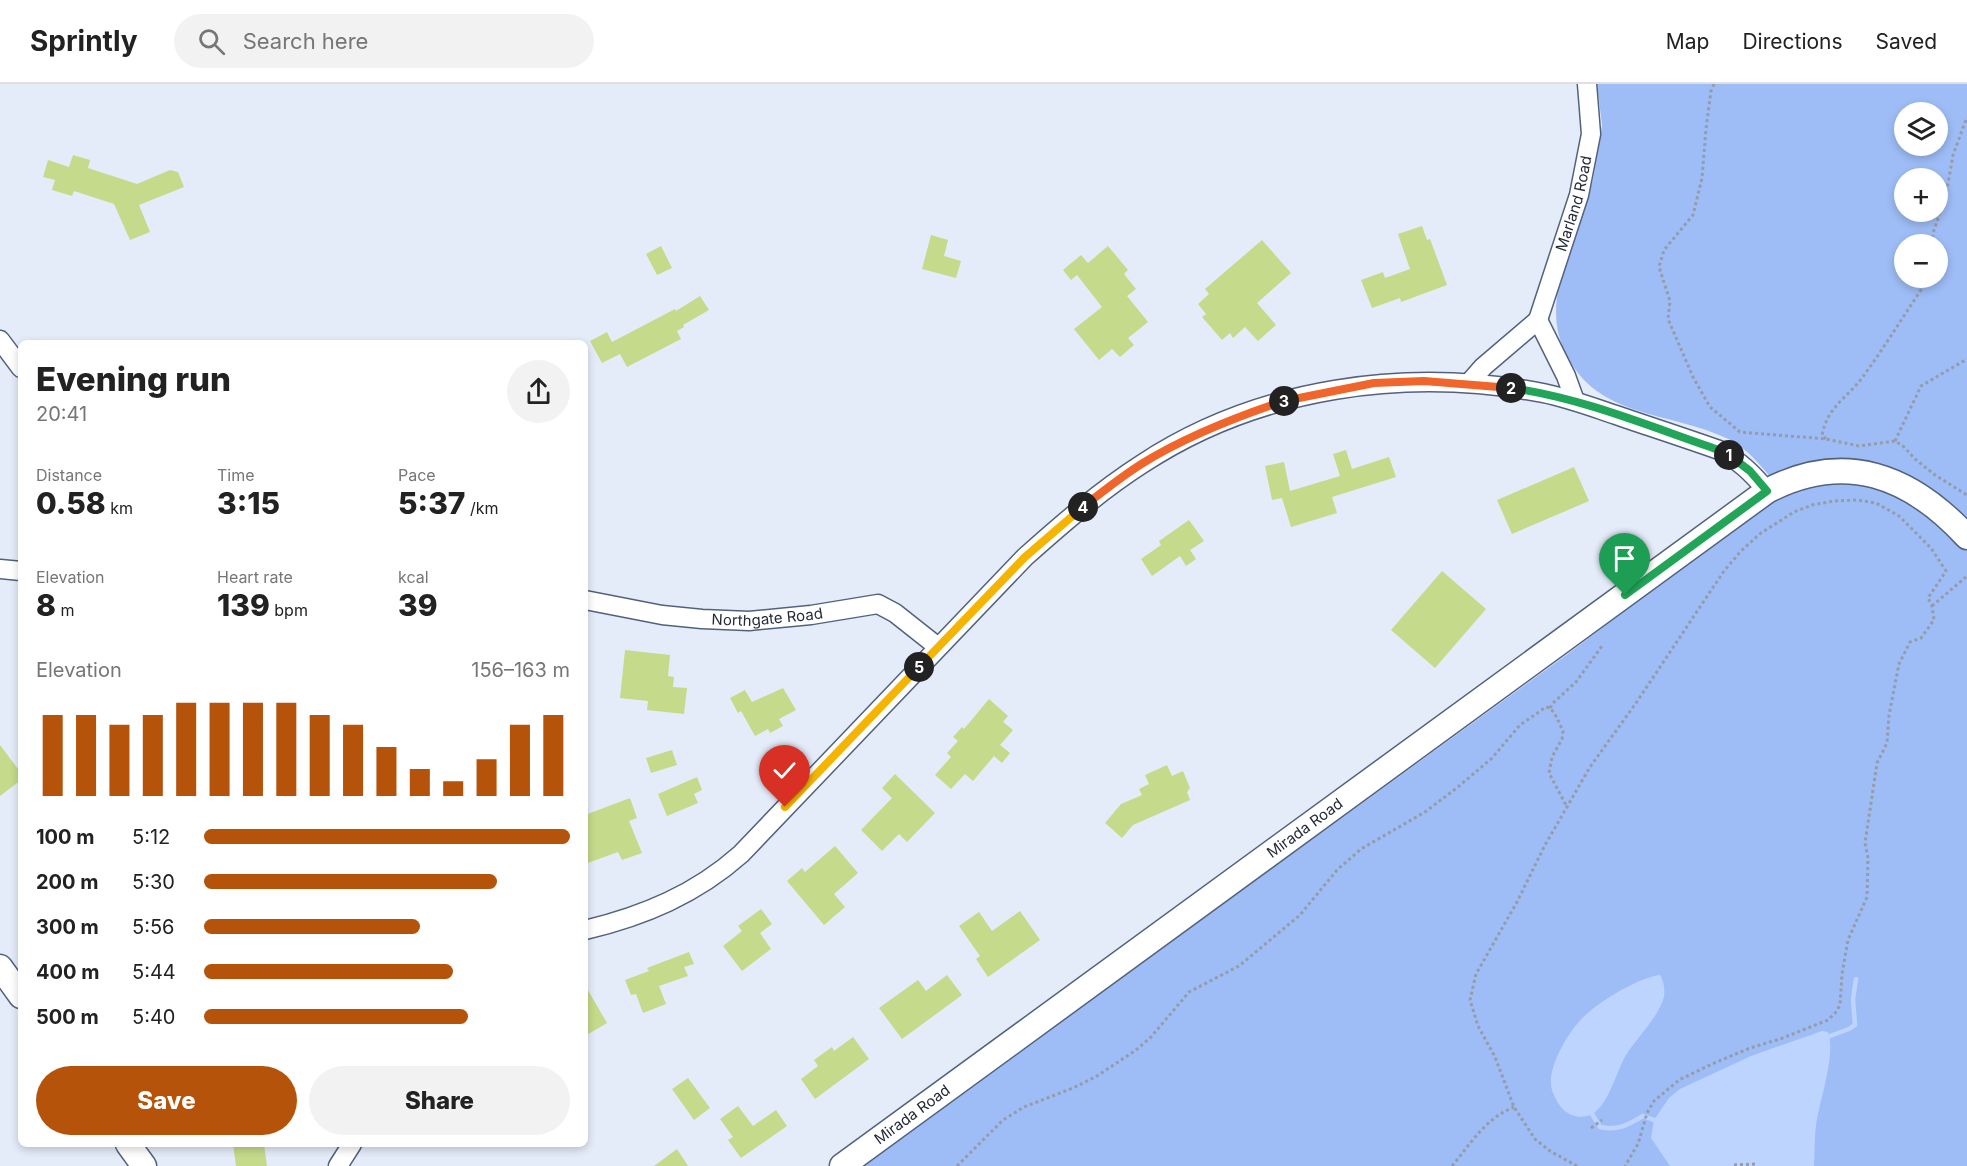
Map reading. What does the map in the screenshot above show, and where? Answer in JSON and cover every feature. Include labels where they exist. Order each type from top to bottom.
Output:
[{"type":"street","name":"Marland Road","points":[[1538,320],[1579,195],[1590,134],[1587,84]]},
{"type":"street","points":[[1469,383],[1483,367],[1538,320],[1566,376],[1575,401]]},
{"type":"street","points":[[0,340],[18,364]]},
{"type":"street","points":[[588,929],[659,908],[724,869],[741,854],[1025,557],[1080,510],[1143,463],[1201,432],[1285,400],[1326,391],[1384,383],[1424,381],[1469,383],[1544,393],[1575,401],[1719,450],[1736,459],[1767,491]]},
{"type":"street","name":"Mirada Road","points":[[842,1166],[1767,491],[1796,477],[1841,471],[1885,478],[1921,495],[1967,537]]},
{"type":"street","points":[[0,569],[18,572]]},
{"type":"street","name":"Northgate Road","points":[[588,601],[662,615],[749,621],[811,615],[878,604],[895,613],[938,647]]},
{"type":"street","points":[[0,967],[18,992]]},
{"type":"street","points":[[130,1147],[144,1166]]},
{"type":"street","points":[[338,1166],[350,1147]]},
{"type":"path","points":[[1714,84],[1706,129],[1702,178],[1692,215],[1664,250],[1659,267],[1670,301],[1668,319],[1693,377],[1710,406],[1740,432],[1826,439],[1859,446],[1895,441],[1935,475],[1967,495]]},
{"type":"path","points":[[1933,234],[1946,195],[1953,155],[1967,117]]},
{"type":"path","points":[[1826,439],[1822,435],[1825,422],[1834,407],[1861,380],[1922,288]]},
{"type":"path","points":[[1895,441],[1921,386],[1967,358]]},
{"type":"path","points":[[1577,1166],[1550,1151],[1535,1138],[1514,1107],[1495,1057],[1478,1026],[1470,1000],[1476,974],[1567,807],[1605,744],[1642,694],[1724,571],[1761,532],[1794,512],[1812,505],[1834,501],[1857,500],[1876,503],[1899,516],[1931,548],[1947,571],[1928,598],[1934,620],[1921,638],[1911,642],[1899,664],[1889,716],[1887,743],[1877,763],[1865,843],[1868,858],[1867,897],[1848,940],[1842,974],[1840,1005],[1828,1020],[1750,1048],[1679,1080],[1654,1101],[1647,1113],[1638,1144],[1625,1166]]},
{"type":"path","points":[[1932,606],[1966,577]]},
{"type":"path","points":[[1550,708],[1553,702],[1576,681],[1602,646]]},
{"type":"path","points":[[1550,708],[1563,731],[1562,739],[1552,757],[1549,773],[1567,807]]},
{"type":"path","points":[[957,1166],[1003,1120],[1024,1107],[1097,1076],[1136,1050],[1151,1037],[1190,992],[1201,984],[1225,975],[1239,966],[1300,915],[1331,877],[1361,849],[1425,812],[1492,758],[1520,725],[1539,710],[1550,708]]},
{"type":"path","points":[[1452,1166],[1490,1121],[1514,1107]]},
{"type":"path","points":[[1591,1128],[1602,1120]]},
{"type":"path","points":[[1734,1165],[1756,1164]]},
{"type":"shaded area","points":[[1597,84],[1967,84],[1967,1166],[863,1166],[1569,653],[1782,492],[1757,462],[1735,443],[1706,430],[1640,412],[1620,404],[1601,394],[1584,380],[1570,361],[1558,332],[1556,303],[1559,282],[1593,180],[1602,125]]},
{"type":"shaded area","points":[[1660,975],[1664,989],[1661,1004],[1653,1019],[1626,1055],[1602,1105],[1594,1113],[1586,1116],[1575,1116],[1566,1112],[1555,1098],[1551,1082],[1554,1064],[1568,1037],[1584,1016],[1604,1001],[1640,981]]},
{"type":"shaded area","points":[[1822,1031],[1828,1032],[1830,1051],[1816,1125],[1814,1166],[1670,1166],[1651,1138],[1654,1120],[1669,1098],[1680,1089],[1751,1056]]},
{"type":"building","points":[[73,155],[90,160],[88,168],[137,184],[170,170],[178,172],[184,187],[139,205],[150,232],[130,240],[114,204],[74,191],[72,196],[52,190],[55,180],[43,177],[48,160],[69,167]]},
{"type":"building","points":[[1422,226],[1427,240],[1430,239],[1447,285],[1401,302],[1400,298],[1372,308],[1361,280],[1383,272],[1385,278],[1410,269],[1398,234]]},
{"type":"building","points":[[931,235],[948,240],[944,256],[961,261],[956,278],[922,269]]},
{"type":"building","points":[[1262,240],[1291,273],[1257,303],[1276,325],[1258,341],[1245,327],[1233,338],[1230,333],[1222,340],[1202,317],[1206,314],[1198,304],[1209,294],[1205,289]]},
{"type":"building","points":[[661,246],[672,268],[657,275],[646,254]]},
{"type":"building","points":[[1108,246],[1128,270],[1124,274],[1136,289],[1127,296],[1148,322],[1128,338],[1134,345],[1120,357],[1112,349],[1099,360],[1074,329],[1102,307],[1077,275],[1071,280],[1063,270],[1081,255],[1088,263]]},
{"type":"building","points":[[700,296],[709,310],[677,331],[681,339],[627,367],[620,354],[602,363],[590,341],[607,332],[612,342],[675,309],[676,311]]},
{"type":"building","points":[[1346,450],[1352,469],[1389,457],[1396,477],[1332,497],[1337,513],[1291,527],[1282,498],[1272,500],[1265,466],[1284,462],[1290,491],[1340,476],[1333,454]]},
{"type":"building","points":[[1574,467],[1589,501],[1512,534],[1497,500]]},
{"type":"building","points":[[1189,520],[1204,541],[1190,550],[1196,559],[1186,566],[1180,556],[1152,576],[1141,559],[1161,545],[1159,541]]},
{"type":"building","points":[[1442,571],[1486,609],[1435,668],[1391,630]]},
{"type":"building","points":[[625,650],[670,655],[668,676],[674,677],[673,687],[687,688],[684,714],[647,710],[648,701],[620,698]]},
{"type":"building","points":[[783,688],[796,710],[779,719],[783,726],[770,733],[768,729],[755,736],[741,711],[738,713],[730,698],[745,690],[752,702]]},
{"type":"building","points":[[989,699],[1008,716],[1003,722],[1013,730],[1000,745],[1010,753],[1002,763],[994,756],[973,781],[965,774],[951,789],[935,775],[951,757],[947,753],[958,741],[953,737],[962,727],[964,729]]},
{"type":"building","points":[[0,745],[18,769],[18,782],[0,796]]},
{"type":"building","points":[[672,750],[677,765],[651,773],[646,758]]},
{"type":"building","points":[[1167,765],[1172,776],[1183,771],[1190,788],[1187,792],[1190,800],[1133,825],[1122,838],[1105,823],[1121,804],[1142,795],[1139,789],[1149,784],[1145,775]]},
{"type":"building","points":[[895,774],[935,813],[907,842],[899,834],[882,851],[861,830],[892,798],[882,788]]},
{"type":"building","points":[[697,777],[702,790],[694,794],[698,803],[667,816],[658,794]]},
{"type":"building","points":[[630,798],[637,818],[629,821],[642,853],[622,860],[618,852],[588,863],[588,814]]},
{"type":"building","points":[[835,846],[858,873],[834,894],[845,907],[824,925],[787,881],[802,868],[805,872]]},
{"type":"building","points":[[761,909],[772,924],[760,933],[771,949],[742,971],[723,946],[742,931],[738,926]]},
{"type":"building","points":[[1020,911],[1040,940],[988,977],[976,959],[980,956],[959,926],[979,912],[992,931]]},
{"type":"building","points":[[689,952],[694,964],[684,967],[688,976],[659,986],[666,1004],[643,1013],[636,994],[631,995],[625,980],[649,971],[647,968]]},
{"type":"building","points":[[947,975],[962,995],[902,1039],[879,1008],[918,980],[926,991]]},
{"type":"building","points":[[588,990],[607,1023],[588,1034]]},
{"type":"building","points":[[853,1037],[869,1059],[815,1099],[801,1079],[818,1066],[814,1060],[832,1047],[834,1051]]},
{"type":"building","points":[[688,1078],[710,1108],[694,1120],[672,1089]]},
{"type":"building","points":[[738,1106],[753,1126],[776,1110],[787,1126],[741,1158],[728,1140],[733,1137],[720,1119]]},
{"type":"building","points":[[233,1147],[264,1147],[267,1166],[236,1166]]},
{"type":"building","points":[[677,1149],[688,1166],[654,1166]]},
{"type":"waterway","points":[[1830,1036],[1855,1025],[1853,999],[1856,979]]},
{"type":"waterway","points":[[1592,1114],[1600,1127],[1606,1128],[1622,1126],[1643,1116],[1654,1120]]},
{"type":"route","points":[[785,807],[893,693],[1048,536],[1101,493],[1167,449],[1201,432],[1285,400],[1374,383],[1424,381],[1512,388],[1575,401],[1719,450],[1736,459],[1750,471],[1767,491],[1625,595]]}]
